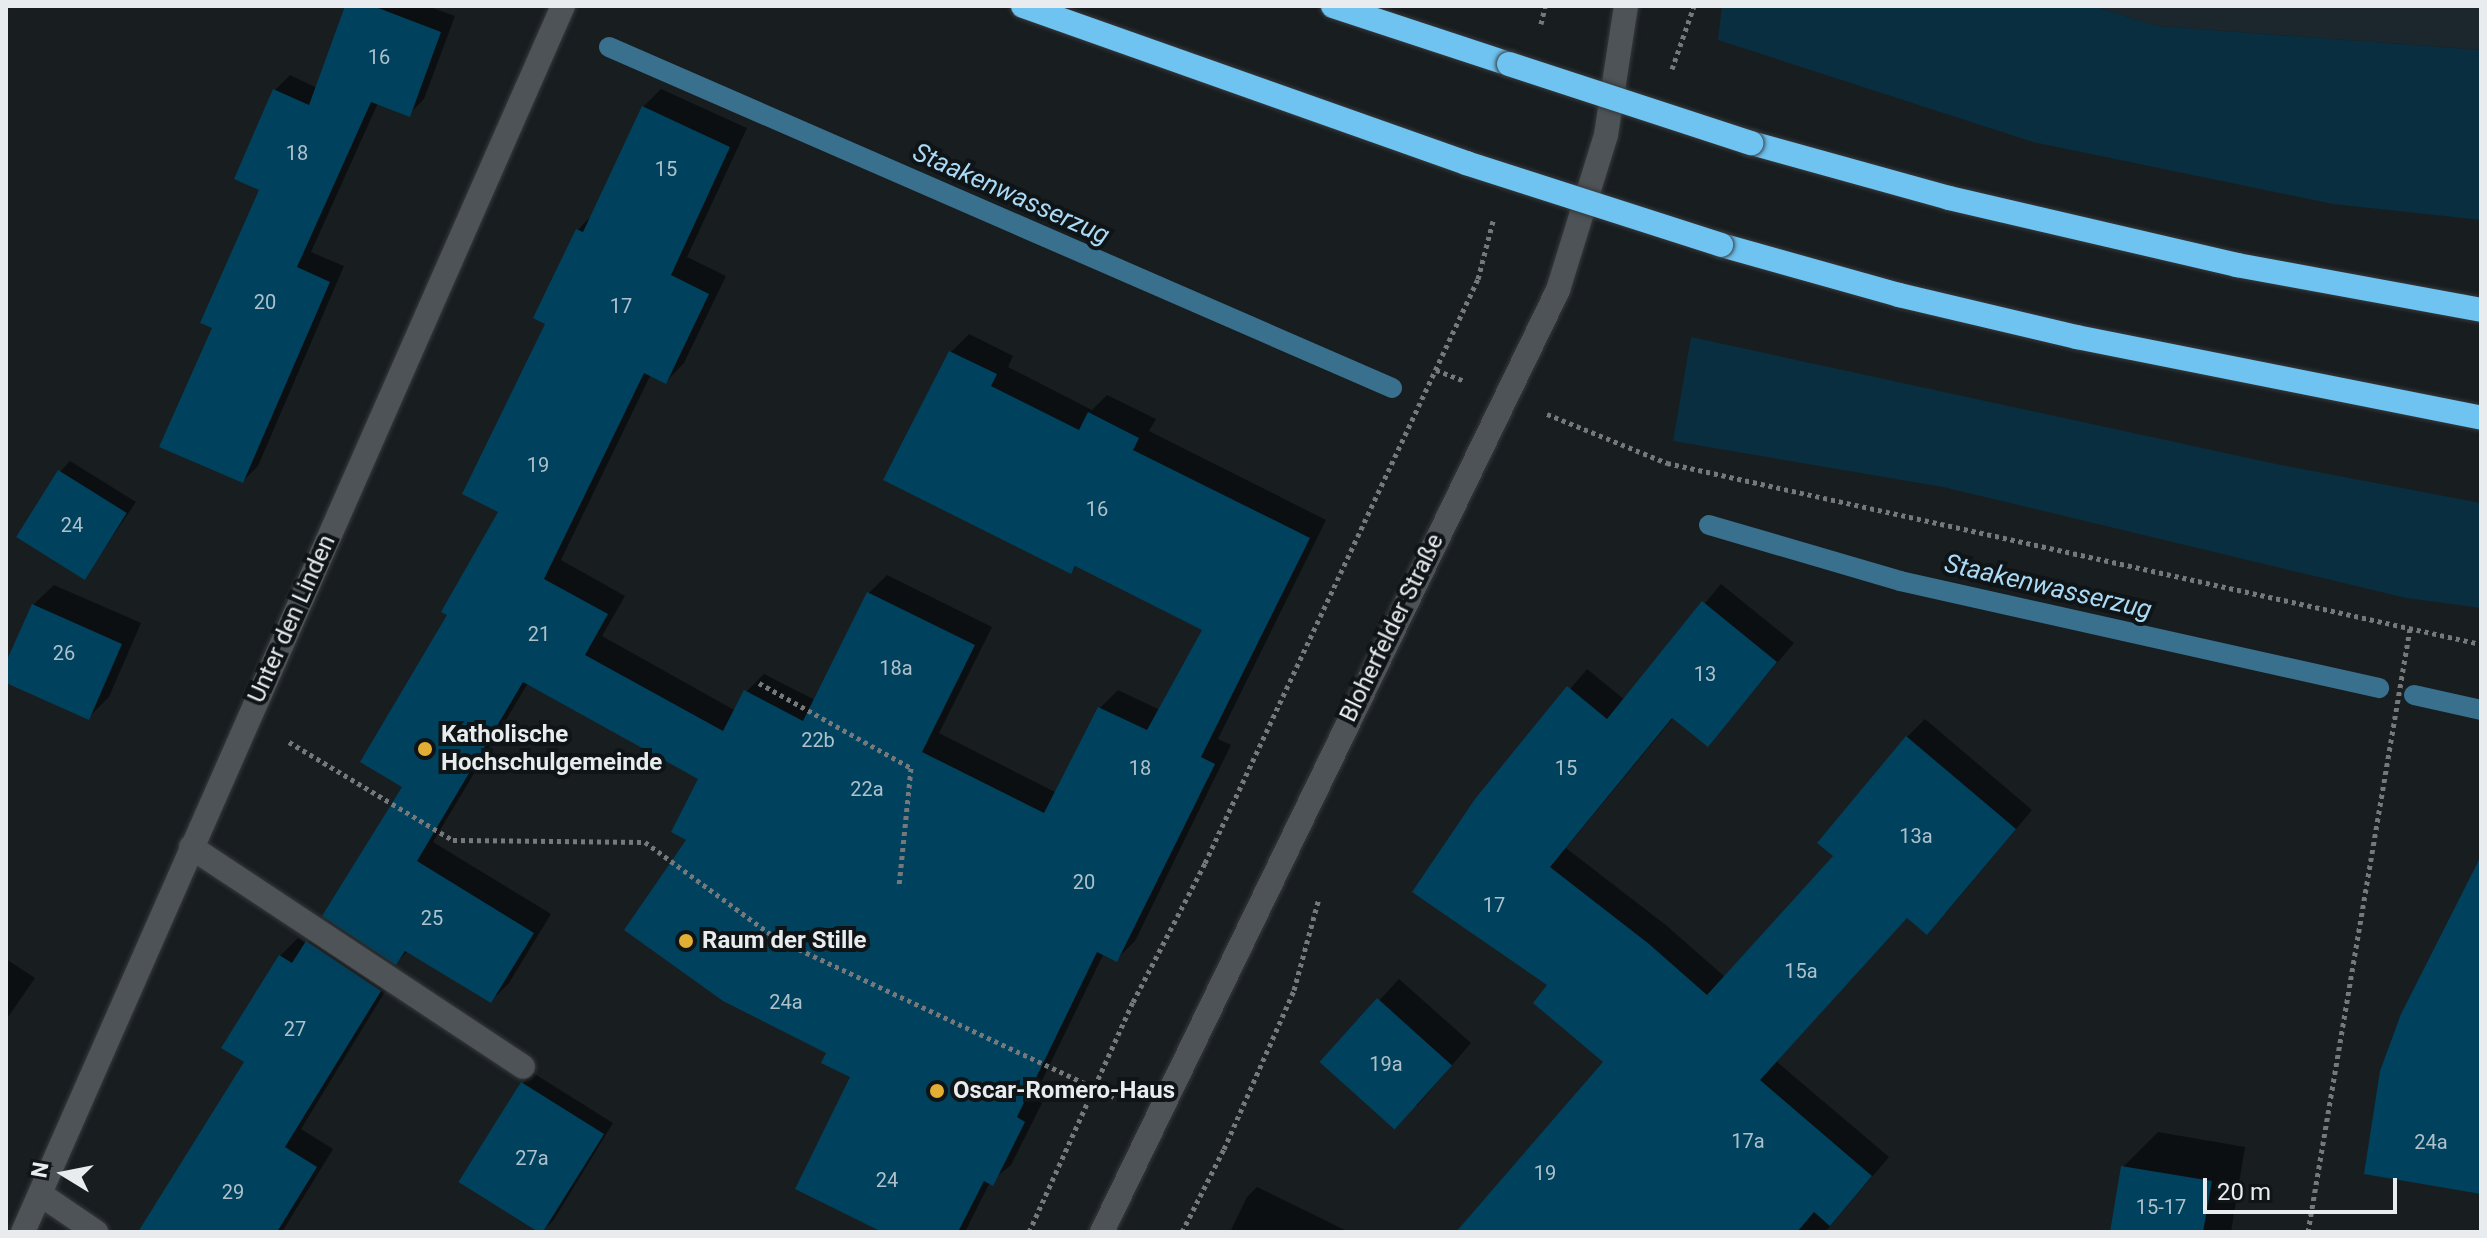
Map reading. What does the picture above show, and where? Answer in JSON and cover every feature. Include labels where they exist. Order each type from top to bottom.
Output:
[{"type":"highway","points":[[1023,6],[1466,163],[1721,245],[1899,295],[2062,334],[2481,418]]},
{"type":"highway","points":[[1333,6],[1751,143],[1949,198],[2237,265],[2481,310]]},
{"type":"street","name":"Unter den Linden","points":[[23,1232],[563,6]]},
{"type":"street","name":"Bloherfelder Straße","points":[[1102,1232],[1558,290],[1606,135],[1626,6]]},
{"type":"street","points":[[191,847],[523,1067]]},
{"type":"street","points":[[40,1194],[96,1232]]},
{"type":"path","points":[[1538,36],[1545,6]]},
{"type":"path","points":[[1029,1232],[1133,1002],[1205,863],[1472,292],[1493,218]]},
{"type":"path","points":[[1505,398],[1667,463],[2481,644]]},
{"type":"path","points":[[1540,429],[1547,414]]},
{"type":"path","points":[[2308,1232],[2410,628]]},
{"type":"path","points":[[759,683],[911,768],[899,886]]},
{"type":"path","points":[[248,718],[453,840],[645,842],[777,939],[1157,1118]]},
{"type":"path","points":[[1182,1232],[1224,1149],[1294,990],[1322,888]]},
{"type":"shaded area","points":[[1722,6],[2094,6],[2156,26],[2481,50],[2481,220],[2333,204],[2033,142],[1718,40]]},
{"type":"shaded area","points":[[2094,6],[2481,6],[2481,50],[2156,26]]},
{"type":"shaded area","points":[[1691,337],[2276,464],[2481,503],[2481,608],[2406,598],[1943,487],[1673,441]]},
{"type":"building","points":[[345,6],[373,6],[441,32],[410,117],[371,102],[297,267],[330,282],[243,483],[159,447],[212,328],[200,323],[259,190],[234,179],[273,89],[309,105]]},
{"type":"building","points":[[642,106],[730,147],[671,275],[709,294],[666,384],[644,373],[544,579],[608,614],[585,655],[723,731],[744,690],[803,721],[867,592],[975,645],[922,752],[1044,813],[1098,707],[1147,730],[1202,630],[1075,566],[1071,574],[883,480],[949,351],[997,374],[991,386],[1079,430],[1088,412],[1139,438],[1133,450],[1310,538],[1201,757],[1215,764],[1117,962],[1097,952],[1017,1117],[1025,1122],[993,1186],[984,1181],[958,1232],[882,1232],[795,1189],[850,1077],[821,1063],[826,1053],[723,1001],[624,930],[686,840],[671,832],[698,779],[523,682],[417,861],[534,933],[491,1003],[405,951],[396,965],[322,916],[402,787],[360,762],[447,615],[441,612],[498,512],[462,494],[545,324],[533,318],[576,229],[583,232]]},
{"type":"building","points":[[58,470],[127,513],[85,580],[16,537]]},
{"type":"building","points":[[1702,601],[1777,662],[1708,747],[1672,718],[1550,867],[1649,944],[1707,995],[1833,856],[1817,843],[1906,736],[2016,829],[1927,935],[1907,918],[1760,1080],[1872,1176],[1830,1226],[1814,1212],[1797,1232],[1456,1232],[1603,1062],[1533,1003],[1547,985],[1412,892],[1475,799],[1567,686],[1607,719]]},
{"type":"building","points":[[32,604],[122,644],[89,720],[6,683],[6,662]]},
{"type":"building","points":[[2481,856],[2481,1194],[2364,1174],[2380,1071],[2401,1014]]},
{"type":"building","points":[[306,941],[381,991],[285,1147],[317,1167],[277,1232],[138,1232],[244,1062],[221,1048],[279,955],[292,963]]},
{"type":"building","points":[[1377,998],[1452,1066],[1395,1129],[1319,1062]]},
{"type":"building","points":[[521,1082],[604,1134],[543,1232],[458,1182]]},
{"type":"building","points":[[2121,1166],[2212,1181],[2203,1232],[2110,1232]]},
{"type":"waterway","name":"Staakenwasserzug","points":[[609,47],[1392,388]]},
{"type":"waterway","name":"Staakenwasserzug","points":[[1709,525],[1900,581],[2379,688]]},
{"type":"waterway","points":[[2414,695],[2481,710]]},
{"type":"place","name":"Katholische Hochschulgemeinde","points":[[425,749]]},
{"type":"place","name":"Raum der Stille","points":[[686,941]]},
{"type":"place","name":"Oscar-Romero-Haus","points":[[937,1091]]}]
